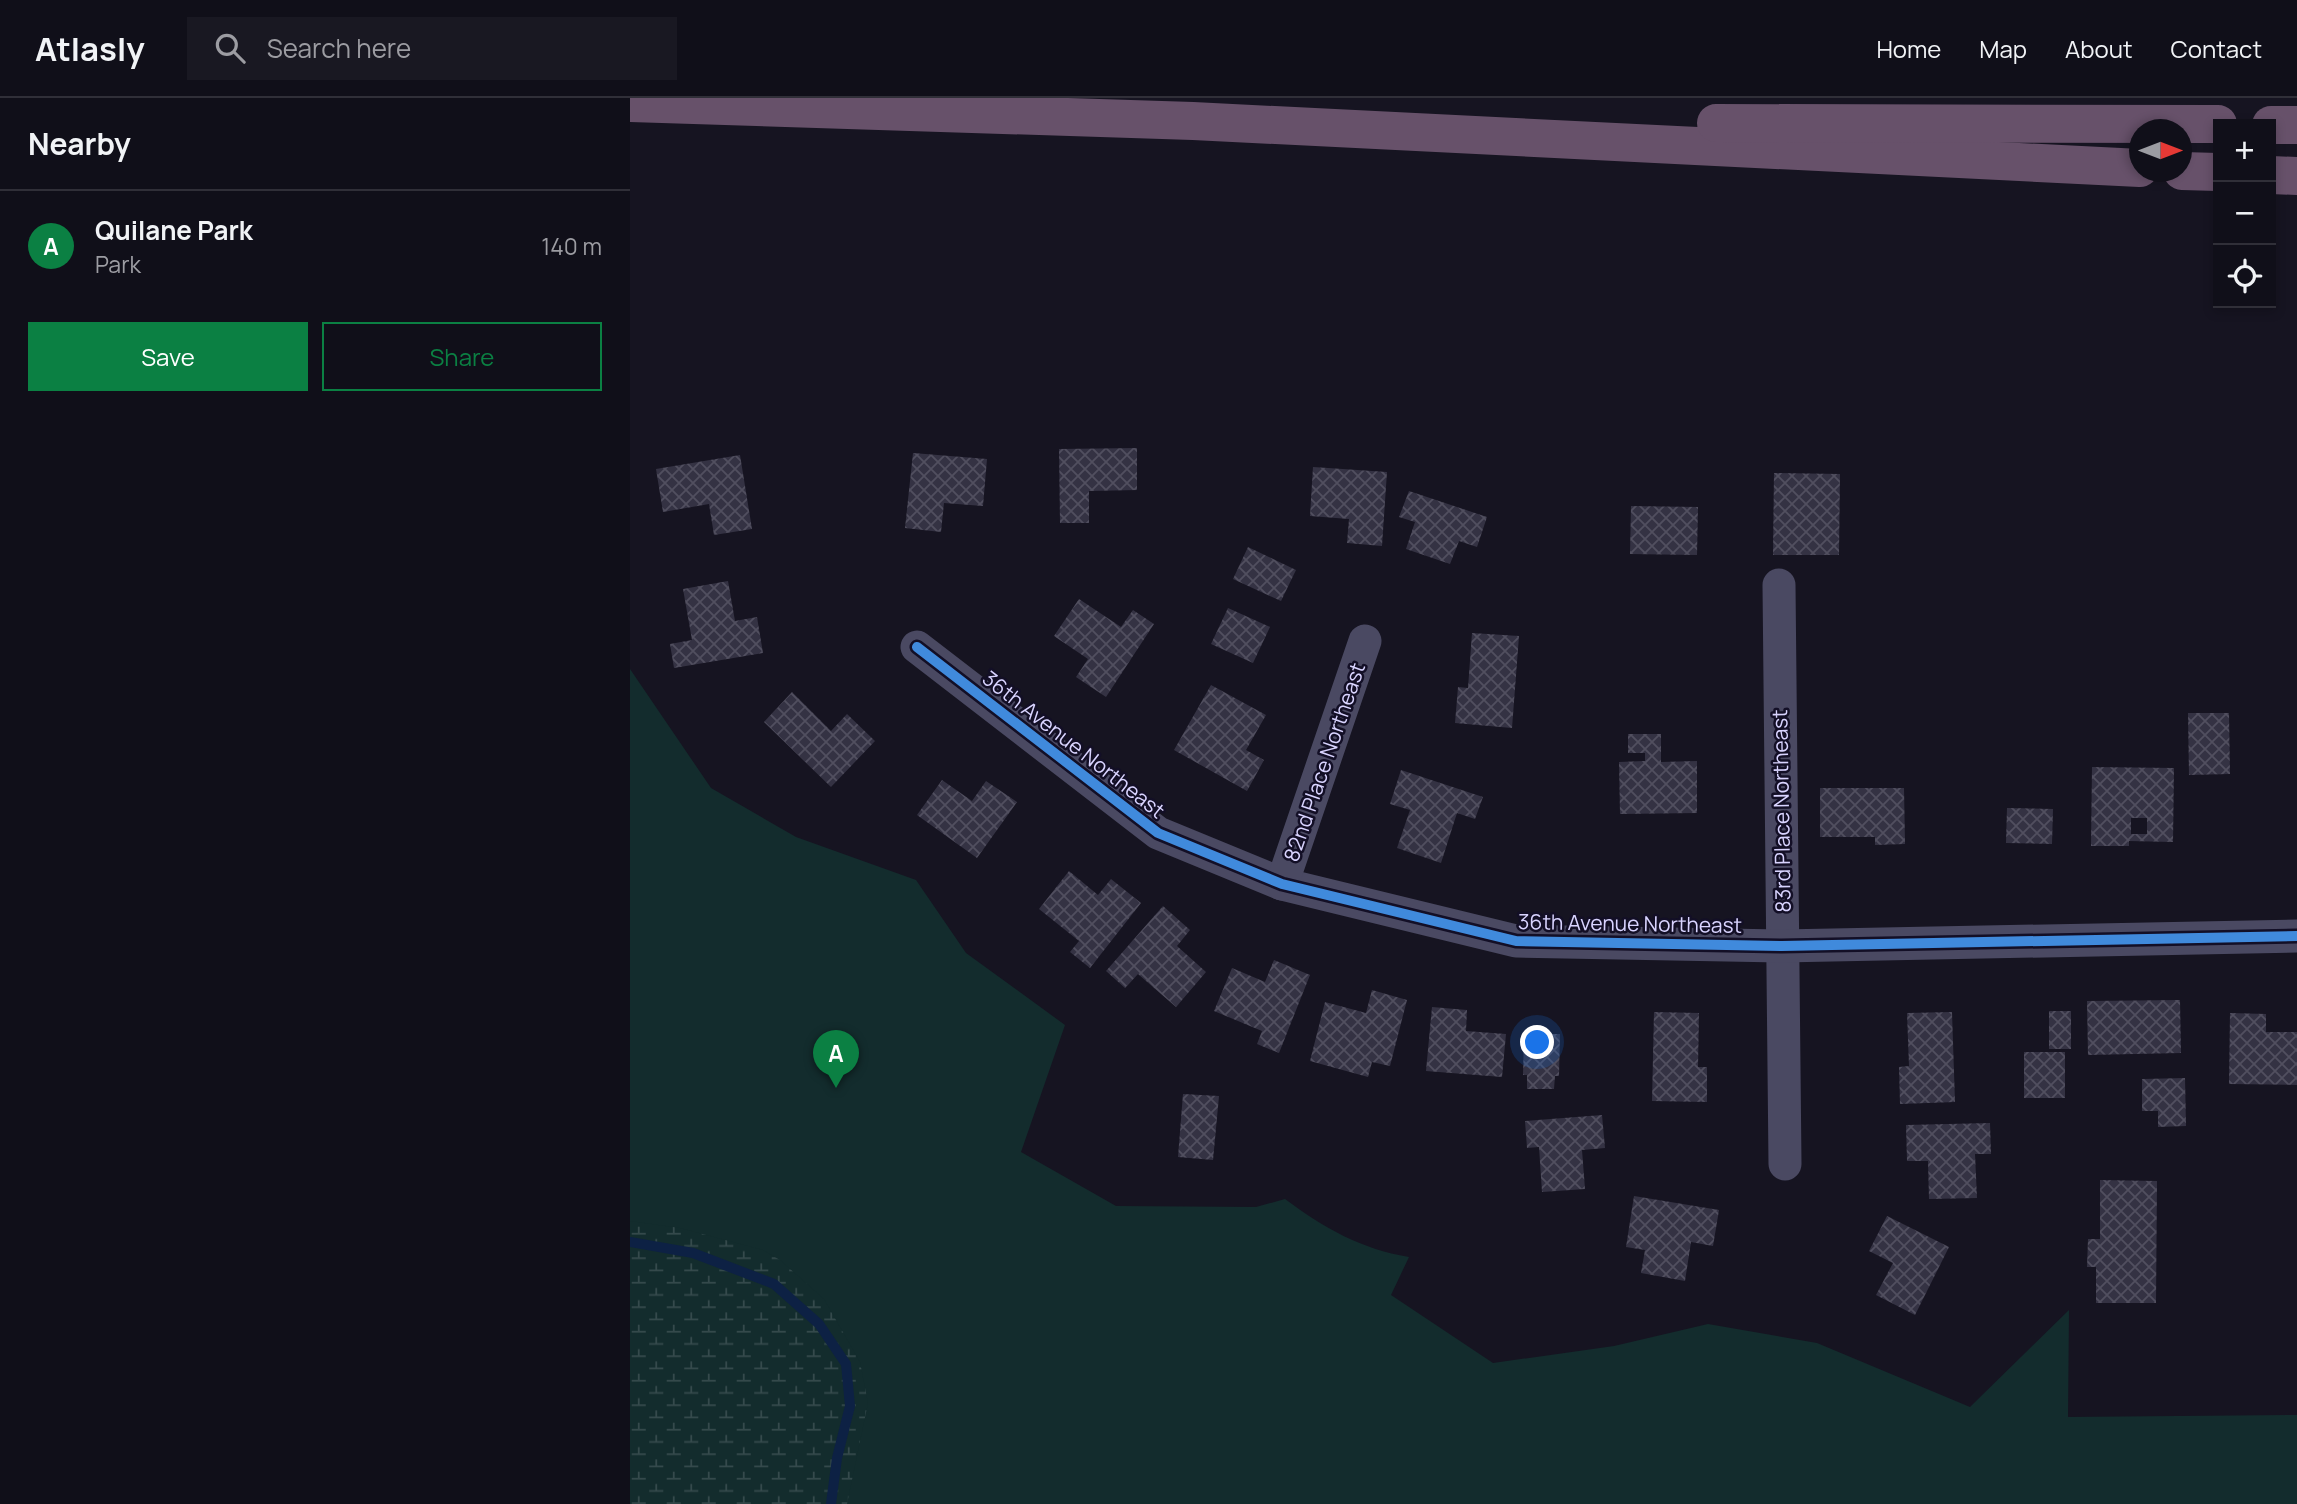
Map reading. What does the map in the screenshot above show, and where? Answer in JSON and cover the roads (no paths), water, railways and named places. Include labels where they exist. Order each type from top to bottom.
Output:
[{"type":"highway","points":[[630,103],[1193,121],[2129,168]]},
{"type":"highway","points":[[1193,121],[2213,124]]},
{"type":"highway","points":[[2276,125],[2297,125]]},
{"type":"highway","points":[[2192,171],[2213,172]]},
{"type":"highway","points":[[2276,175],[2297,176]]},
{"type":"street","name":"83rd Place Northeast","points":[[1779,585],[1785,1164]]},
{"type":"street","name":"82nd Place Northeast","points":[[1282,884],[1365,640]]},
{"type":"street","name":"36th Avenue Northeast","points":[[917,647],[1158,833],[1282,884],[1516,941],[1783,946],[2297,936]]},
{"type":"waterway","points":[[630,1242],[693,1253],[774,1284],[819,1324],[846,1364],[850,1406],[837,1458],[831,1504]]},
{"type":"place","name":"Quilane Park","points":[[836,1088]]}]
